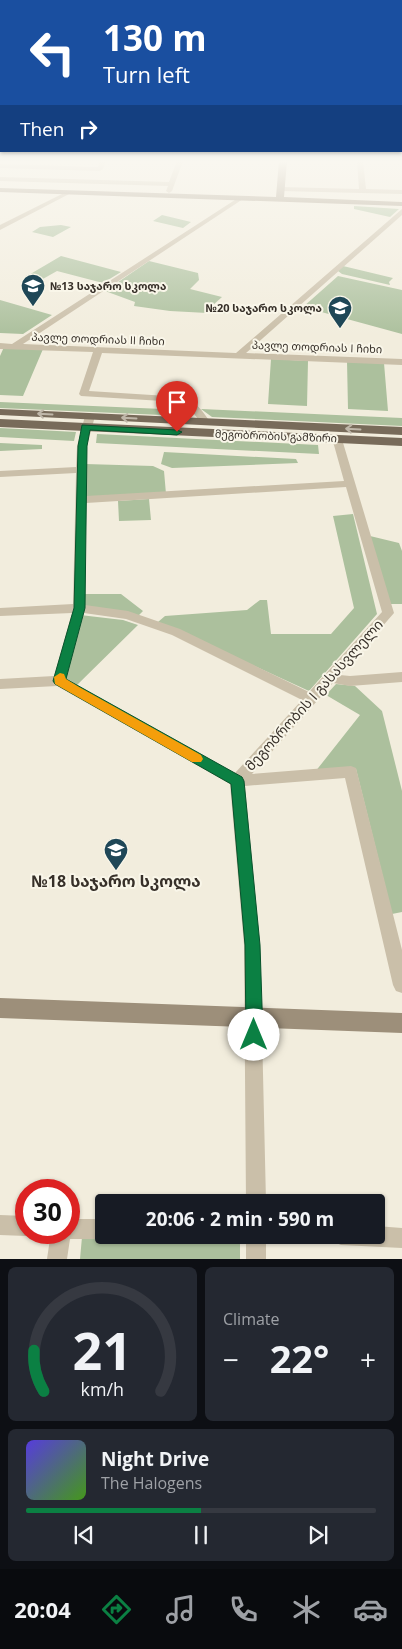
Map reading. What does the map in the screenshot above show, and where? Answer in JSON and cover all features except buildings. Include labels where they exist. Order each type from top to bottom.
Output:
[{"type":"main road","name":"მეგობრობის გამზირი","points":[[0,412],[88,422],[402,442]]},
{"type":"main road","name":"მეგობრობის გამზირი","points":[[0,423],[199,421],[402,431]]},
{"type":"street","points":[[0,228],[15,220]]},
{"type":"street","name":"პავლე თოდრიას II ჩიხი","points":[[15,346],[208,220]]},
{"type":"street","name":"პავლე თოდრიას I ჩიხი","points":[[239,355],[386,220]]},
{"type":"street","points":[[0,346],[15,346]]},
{"type":"street","name":"პავლე თოდრიას II ჩიხი","points":[[15,346],[239,355]]},
{"type":"street","points":[[98,350],[84,394],[180,399],[197,410],[199,421]]},
{"type":"street","name":"პავლე თოდრიას I ჩიხი","points":[[239,355],[402,362]]},
{"type":"street","points":[[59,681],[79,608],[82,441],[88,422]]},
{"type":"street","name":"მეგობრობის I გასასვლელი","points":[[256,1194],[252,945],[237,781],[388,612],[337,438]]},
{"type":"street","points":[[0,474],[82,470]]},
{"type":"street","points":[[81,500],[351,484]]},
{"type":"street","points":[[0,612],[79,608],[128,615],[157,624],[310,699]]},
{"type":"street","points":[[329,678],[350,681],[402,677]]},
{"type":"street","points":[[0,684],[59,681],[237,781],[350,772],[402,985]]},
{"type":"street","points":[[0,1008],[402,1022]]},
{"type":"street","points":[[0,1225],[15,1226]]},
{"type":"street","points":[[80,1229],[95,1229]]},
{"type":"street","points":[[385,1237],[402,1238]]},
{"type":"street","points":[[57,1259],[59,1244]]},
{"type":"street","points":[[256,1244],[256,1259]]},
{"type":"green space","points":[[182,220],[191,222],[183,228],[153,221]]},
{"type":"green space","points":[[61,225],[71,227],[53,237],[32,232],[40,227]]},
{"type":"green space","points":[[61,256],[121,272],[103,283],[57,271],[41,280],[27,276]]},
{"type":"green space","points":[[149,261],[198,273],[199,280],[190,289],[222,297],[213,305],[231,309],[226,314],[170,311],[134,306],[135,302],[105,291]]},
{"type":"green space","points":[[343,266],[393,278],[389,282],[390,285],[342,274],[338,271]]},
{"type":"green space","points":[[338,276],[402,290],[402,334],[303,307]]},
{"type":"green space","points":[[0,300],[52,315],[23,334],[0,333]]},
{"type":"green space","points":[[4,347],[43,349],[23,396],[0,395],[0,356]]},
{"type":"green space","points":[[271,359],[308,361],[307,406],[268,404]]},
{"type":"green space","points":[[347,361],[384,363],[388,411],[348,409]]},
{"type":"green space","points":[[0,402],[186,410],[185,416],[0,408]]},
{"type":"green space","points":[[201,409],[402,418],[402,426],[212,417]]},
{"type":"green space","points":[[0,428],[76,432],[74,441],[0,437]]},
{"type":"green space","points":[[97,434],[318,445],[319,454],[96,443]]},
{"type":"green space","points":[[0,443],[42,445],[42,449],[0,451]]},
{"type":"green space","points":[[164,452],[296,459],[298,463],[172,468],[161,464]]},
{"type":"green space","points":[[85,464],[153,466],[164,471],[166,494],[85,498]]},
{"type":"green space","points":[[149,499],[151,520],[119,521],[118,501]]},
{"type":"green space","points":[[353,514],[377,614],[309,691],[158,622],[165,616],[247,610],[260,600],[267,600],[271,634],[331,634],[354,608],[333,516]]},
{"type":"green space","points":[[370,536],[399,543],[402,551],[402,604],[390,604]]},
{"type":"green space","points":[[85,594],[121,594],[143,611],[138,616],[85,606]]},
{"type":"green space","points":[[80,615],[123,620],[138,625],[76,686],[62,678]]},
{"type":"green space","points":[[336,684],[355,686],[382,711],[402,791],[402,912],[392,914],[356,769],[315,772],[360,715],[326,695]]},
{"type":"green space","points":[[82,1237],[95,1238],[95,1244],[240,1244],[240,1259],[80,1259]]},
{"type":"slow traffic","points":[[60,677],[59,681],[197,759]]},
{"type":"place","name":"№13 საჯარო სკოლა","points":[[33,307]]},
{"type":"place","name":"№20 საჯარო სკოლა","points":[[340,329]]},
{"type":"place","name":"№18 საჯარო სკოლა","points":[[116,871]]},
{"type":"route","points":[[177,432],[86,427],[82,441],[79,608],[59,681],[237,781],[252,945],[254,1035]]}]
